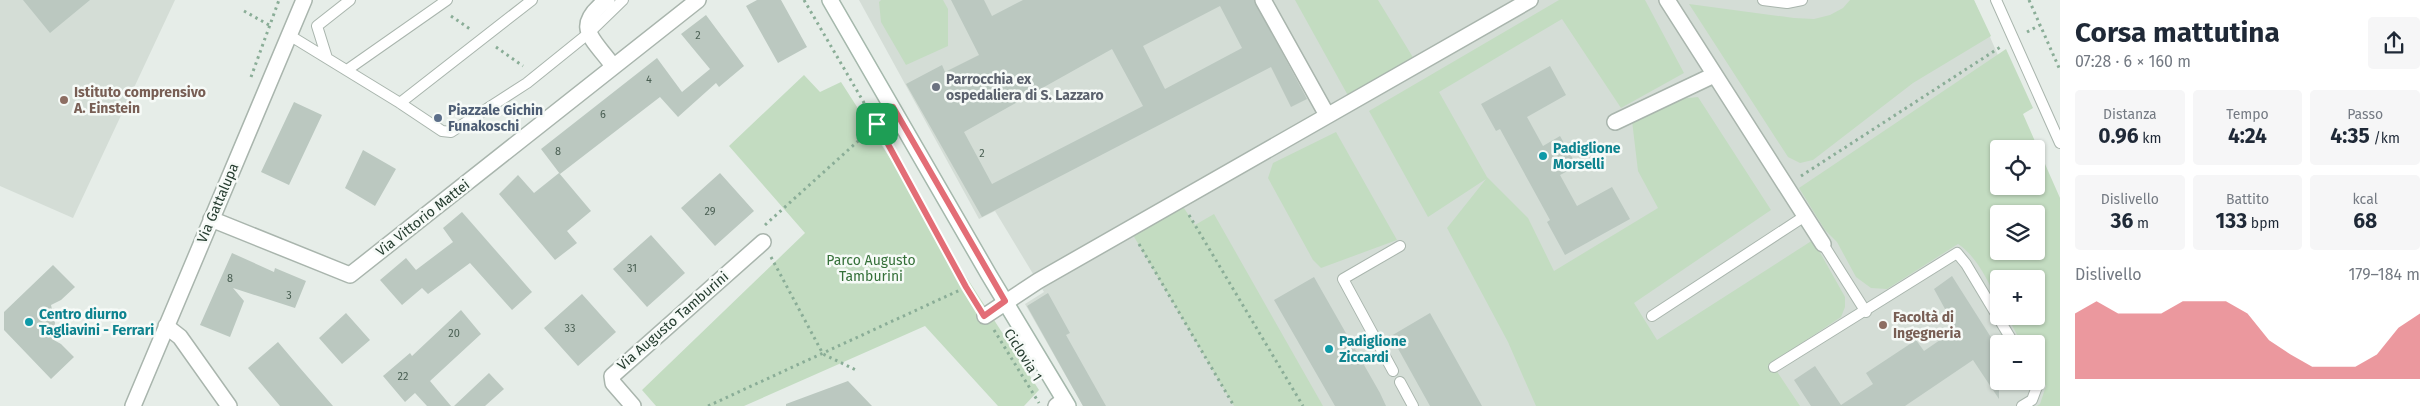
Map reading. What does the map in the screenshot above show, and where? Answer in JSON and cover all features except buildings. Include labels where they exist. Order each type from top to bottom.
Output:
[{"type":"street","name":"Via Gattalupa","points":[[133,406],[304,0]]},
{"type":"street","name":"Via Vittorio Mattei","points":[[211,219],[350,275],[698,0]]},
{"type":"street","points":[[830,0],[1063,404]]},
{"type":"street","points":[[1263,0],[1327,115]]},
{"type":"street","points":[[984,316],[1005,301],[1130,228],[1530,0]]},
{"type":"street","points":[[1667,0],[1823,244]]},
{"type":"street","points":[[603,4],[588,19],[586,24],[589,33],[614,66]]},
{"type":"street","points":[[1615,122],[1714,74]]},
{"type":"street","name":"Via Augusto Tamburini","points":[[633,406],[613,383],[612,376],[763,242]]},
{"type":"street","points":[[166,326],[180,337],[229,406]]},
{"type":"lane","points":[[327,58],[317,26],[350,0]]},
{"type":"lane","points":[[347,70],[447,0]]},
{"type":"lane","points":[[400,103],[532,0]]},
{"type":"lane","points":[[603,4],[623,0]]},
{"type":"lane","points":[[1763,0],[1787,3],[1802,0]]},
{"type":"lane","points":[[1996,0],[2060,143]]},
{"type":"lane","points":[[289,35],[400,103],[442,132],[451,132],[528,83],[589,33]]},
{"type":"lane","points":[[1652,316],[1805,216]]},
{"type":"lane","points":[[1823,244],[1866,312]]},
{"type":"lane","points":[[1393,371],[1343,279],[1400,246]]},
{"type":"lane","points":[[1774,367],[1866,312],[1957,254],[1966,264],[2009,335]]},
{"type":"lane","points":[[1400,382],[1413,406]]},
{"type":"lane","points":[[2022,406],[2032,400],[2036,390]]},
{"type":"path","name":"Ciclovia 1","points":[[804,0],[877,124],[966,287],[1041,406]]},
{"type":"path","points":[[2029,0],[2060,70]]},
{"type":"path","points":[[244,11],[269,25]]},
{"type":"path","points":[[1786,186],[2014,39]]},
{"type":"path","points":[[858,371],[822,354],[763,242],[765,223],[877,124],[893,107]]},
{"type":"path","points":[[1180,200],[1303,406]]},
{"type":"path","points":[[1130,228],[1234,406]]},
{"type":"path","points":[[708,406],[989,275]]},
{"type":"shaded area","name":"Istituto comprensivo A. Einstein","points":[[0,0],[175,0],[73,218],[0,186]]},
{"type":"shaded area","points":[[859,0],[1974,0],[2023,113],[2005,140],[1990,140],[1990,195],[2037,195],[2038,205],[1990,205],[1990,260],[2044,260],[2060,406],[1083,406],[1025,304],[1044,292],[995,211],[979,219]]},
{"type":"green space","points":[[881,0],[943,0],[948,9],[948,46],[906,65],[881,22],[879,2]]},
{"type":"green space","points":[[1295,0],[1378,0],[1417,64],[1351,101]]},
{"type":"green space","points":[[1559,0],[1645,0],[1684,73],[1621,108],[1562,19],[1439,92],[1487,177],[1528,218],[1554,271],[1658,208],[1638,171],[1630,104],[1698,97],[1771,210],[1634,303],[1657,340],[1813,240],[1845,297],[1845,307],[1841,317],[1767,366],[1774,367],[1800,406],[1536,406],[1508,342],[1447,228],[1486,179],[1428,217],[1369,111]]},
{"type":"green space","points":[[1850,0],[1974,0],[1991,36],[1913,83],[1813,160],[1800,163],[1788,157],[1689,4],[1814,19],[1830,15],[1843,8]]},
{"type":"green space","points":[[2006,49],[2033,108],[2023,114],[2034,140],[1990,140],[1990,195],[2045,195],[2045,164],[2060,198],[2060,406],[2037,406],[2040,404],[2046,386],[2045,335],[2017,335],[2012,325],[2045,325],[2045,270],[1990,270],[1990,286],[1977,263],[1958,244],[1887,289],[1871,288],[1856,277],[1837,242],[1825,230],[1799,188]]},
{"type":"green space","name":"Parco Augusto Tamburini","points":[[804,75],[820,92],[841,82],[1039,390],[1024,406],[998,406],[925,326],[744,406],[656,406],[642,390],[805,233],[729,146]]},
{"type":"green space","points":[[1336,132],[1397,240],[1321,268],[1313,260],[1268,178],[1273,163]]},
{"type":"green space","points":[[1182,205],[1195,225],[1214,214],[1323,406],[1234,406],[1133,235]]},
{"type":"place","name":"Parrocchia ex ospedaliera di S. Lazzaro","points":[[936,87]]},
{"type":"place","name":"Istituto comprensivo A. Einstein","points":[[64,100]]},
{"type":"place","name":"Piazzale Gichin Funakoschi","points":[[438,118]]},
{"type":"place","name":"Padiglione Morselli","points":[[1543,156]]},
{"type":"place","name":"Centro diurno Tagliavini - Ferrari","points":[[29,322]]},
{"type":"place","name":"Facoltà di Ingegneria","points":[[1883,325]]},
{"type":"place","name":"Padiglione Ziccardi","points":[[1329,349]]},
{"type":"route","points":[[893,107],[1005,301],[984,316],[966,287],[877,124],[893,107]]}]
